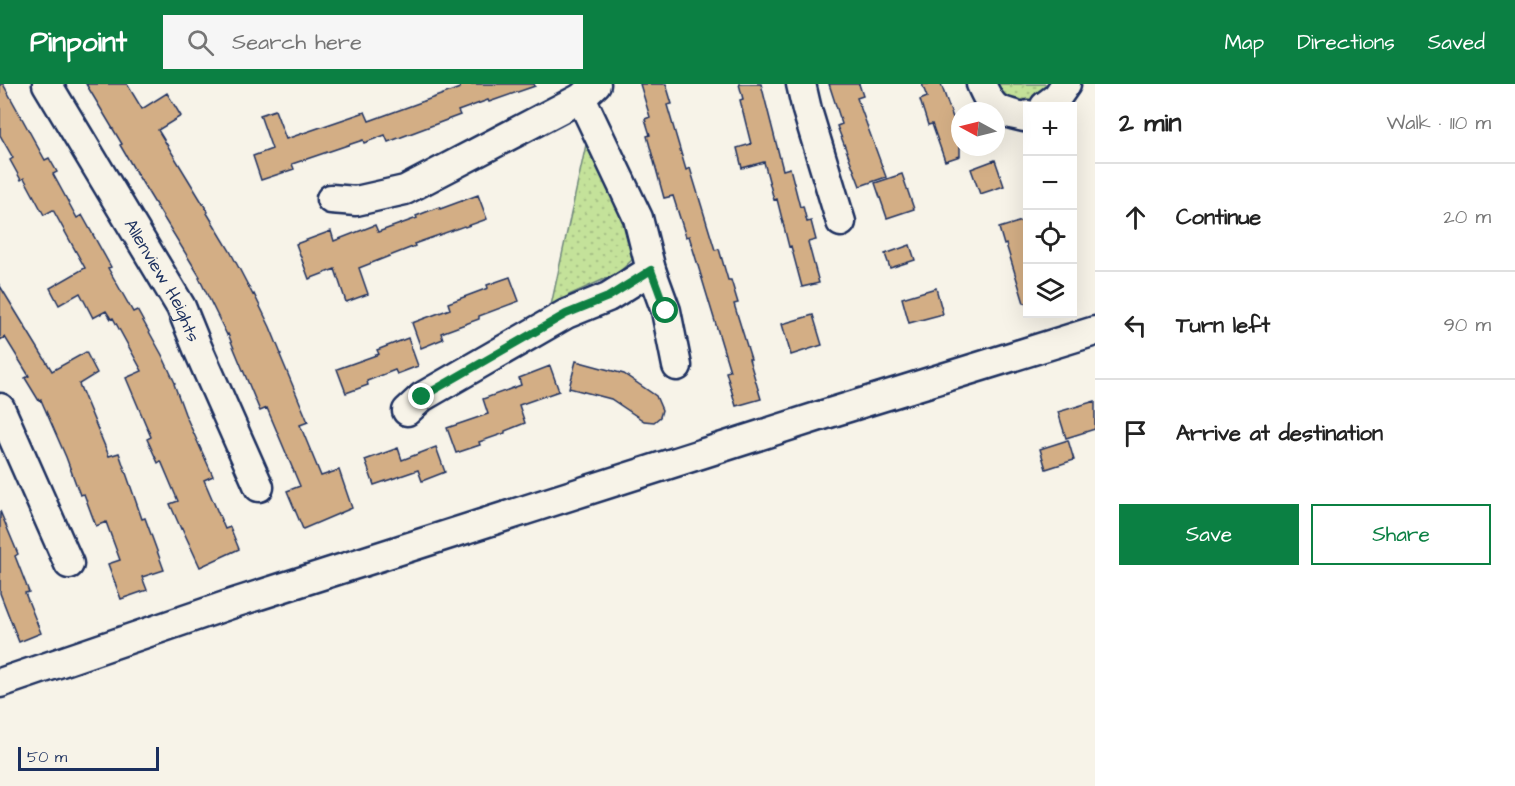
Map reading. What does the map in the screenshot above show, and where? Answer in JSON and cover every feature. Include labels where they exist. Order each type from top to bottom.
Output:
[{"type":"street","name":"Allenview Heights","points":[[47,84],[181,307],[259,487]]},
{"type":"street","points":[[801,84],[842,222]]},
{"type":"street","points":[[981,84],[989,101],[1001,111],[1023,117]]},
{"type":"street","points":[[1050,102],[1066,84]]},
{"type":"street","points":[[331,199],[356,201],[405,190],[589,91],[611,163],[638,218],[651,270],[666,311],[677,366]]},
{"type":"street","points":[[408,411],[422,397],[566,314],[608,297],[651,270]]},
{"type":"street","points":[[0,683],[234,603],[823,415],[1095,331]]},
{"type":"street","points":[[0,408],[69,564]]},
{"type":"green space","points":[[986,84],[1051,84],[1031,102],[1013,105]]},
{"type":"green space","points":[[587,140],[635,239],[632,260],[618,273],[569,295],[550,310]]},
{"type":"building","points":[[0,84],[3,84],[45,160],[49,158],[57,172],[53,174],[77,218],[82,215],[133,312],[137,310],[162,355],[213,476],[204,480],[225,529],[230,527],[239,549],[200,567],[170,504],[178,501],[161,461],[158,463],[147,439],[151,437],[126,378],[142,371],[113,318],[111,319],[106,311],[93,318],[80,293],[59,305],[50,288],[85,268],[53,210],[44,215],[24,178],[21,180],[10,160],[13,158],[0,135]]},
{"type":"building","points":[[86,84],[127,84],[142,109],[167,93],[181,116],[158,130],[208,212],[270,327],[308,422],[300,425],[321,476],[339,470],[352,508],[303,529],[287,491],[300,486],[267,408],[260,411],[228,334],[200,277],[137,174]]},
{"type":"building","points":[[459,84],[534,84],[535,86],[458,111],[460,115],[388,142],[385,135],[364,143],[363,140],[292,164],[294,169],[261,180],[253,156],[272,149],[260,115],[275,110],[286,139],[365,112],[369,121],[460,88]]},
{"type":"building","points":[[640,84],[666,84],[672,104],[667,105],[686,170],[690,168],[715,250],[719,249],[738,303],[734,304],[761,399],[736,406],[726,372],[730,371],[689,236],[686,237],[673,196],[664,198],[647,136],[650,135],[645,119],[650,117]]},
{"type":"building","points":[[739,84],[761,84],[783,170],[790,168],[800,207],[803,206],[807,222],[811,221],[816,240],[808,242],[819,283],[802,287],[764,162],[742,168],[737,148],[751,144],[740,100],[743,99]]},
{"type":"building","points":[[829,84],[859,84],[863,96],[857,98],[886,177],[860,186],[837,126],[842,124]]},
{"type":"building","points":[[922,84],[941,84],[951,112],[951,156],[960,156],[945,161],[932,124],[928,125],[920,100],[927,97]]},
{"type":"building","points":[[995,160],[1004,186],[980,194],[971,169]]},
{"type":"building","points":[[902,174],[914,209],[887,218],[875,183]]},
{"type":"building","points":[[478,195],[487,219],[414,244],[415,246],[359,268],[368,294],[346,302],[335,269],[309,279],[296,244],[331,231],[334,241],[375,225],[378,232],[417,218],[416,216],[439,207],[440,209]]},
{"type":"building","points":[[1023,221],[1023,300],[1006,244],[1004,245],[999,228]]},
{"type":"building","points":[[910,245],[915,260],[890,268],[885,254]]},
{"type":"building","points":[[510,277],[519,301],[441,333],[443,339],[421,348],[412,323],[450,309],[448,303]]},
{"type":"building","points":[[0,286],[52,371],[86,352],[97,373],[79,384],[109,456],[119,453],[142,519],[145,518],[164,570],[142,577],[147,590],[121,599],[108,564],[120,560],[106,522],[96,526],[84,494],[80,495],[41,400],[39,401],[25,378],[29,376],[5,337],[0,340]]},
{"type":"building","points":[[936,288],[943,314],[909,323],[902,298]]},
{"type":"building","points":[[813,315],[822,345],[791,355],[782,324]]},
{"type":"building","points":[[408,338],[418,366],[397,374],[395,370],[367,381],[368,385],[346,393],[337,369],[379,354],[377,350]]},
{"type":"building","points":[[576,361],[624,374],[656,396],[662,410],[660,417],[654,422],[644,421],[611,399],[569,388]]},
{"type":"building","points":[[550,366],[559,391],[519,405],[525,423],[479,442],[480,445],[456,453],[447,428],[488,414],[483,399],[521,385],[519,378]]},
{"type":"building","points":[[1095,401],[1095,429],[1066,438],[1058,412]]},
{"type":"building","points":[[1068,440],[1074,460],[1046,469],[1040,449]]},
{"type":"building","points":[[436,447],[445,472],[422,481],[418,470],[374,485],[365,460],[398,448],[402,460]]},
{"type":"building","points":[[0,511],[18,554],[15,556],[29,592],[25,593],[41,633],[19,642],[0,593]]},
{"type":"route","points":[[422,397],[566,314],[608,297],[651,270],[666,311]]}]
